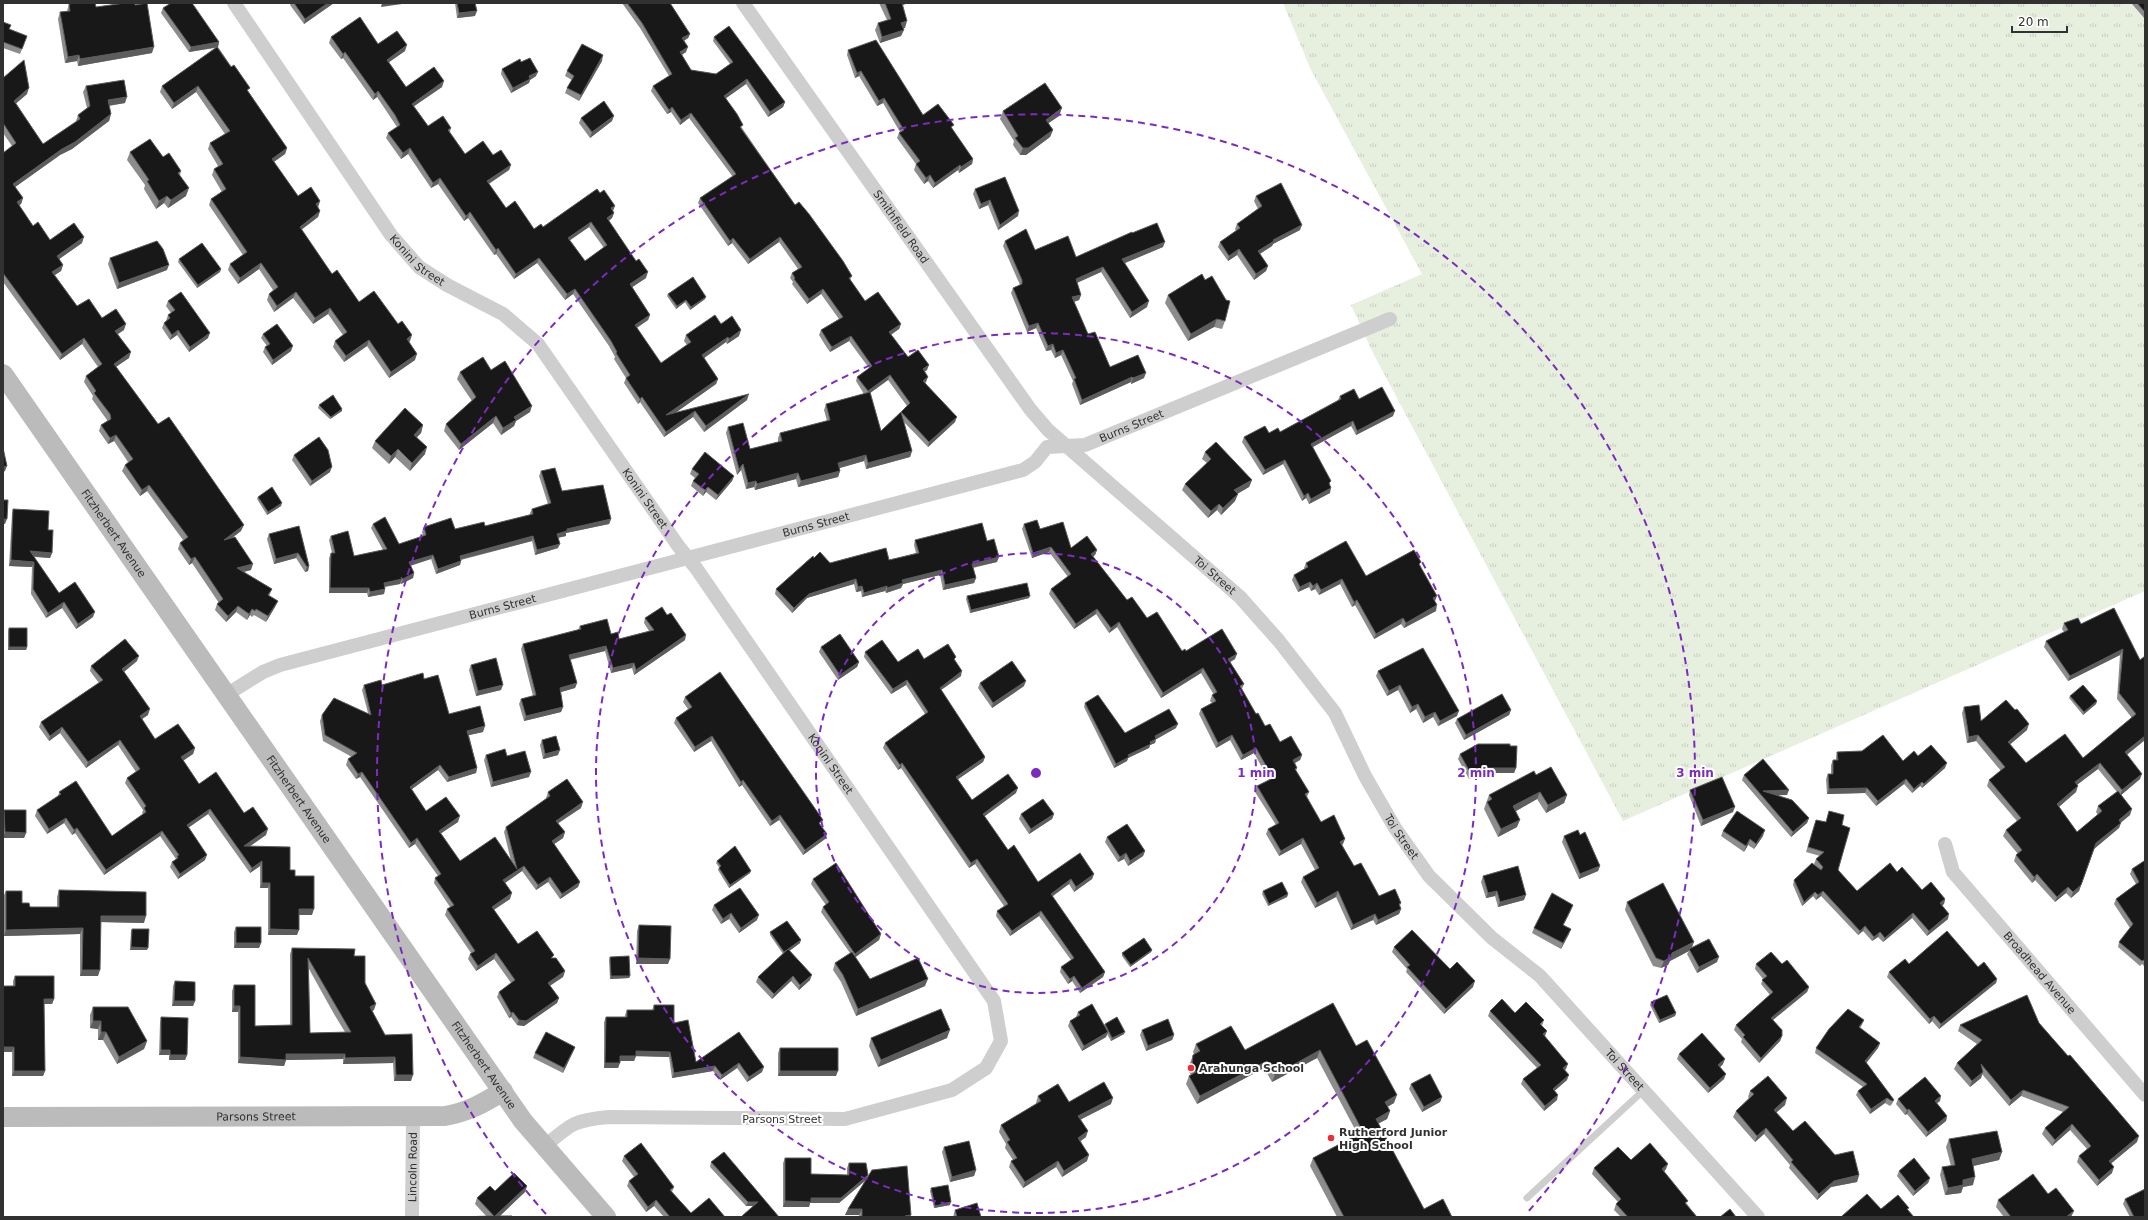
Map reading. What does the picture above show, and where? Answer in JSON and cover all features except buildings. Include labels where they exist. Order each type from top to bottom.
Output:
[{"type":"main road","name":"Fitzherbert Avenue","points":[[3,374],[523,1121],[606,1217]]},
{"type":"main road","name":"Parsons Street","points":[[3,1117],[413,1118],[464,1113],[503,1091]]},
{"type":"street","name":"Konini Street","points":[[234,3],[391,235],[419,267],[502,314],[538,344],[688,557],[994,1001],[1001,1041]]},
{"type":"street","name":"Smithfield Road","points":[[743,3],[1030,409],[1064,445]]},
{"type":"street","name":"Burns Street","points":[[226,695],[263,672],[280,665],[1023,470],[1035,462],[1047,447],[1085,445],[1390,319]]},
{"type":"street","name":"Toi Street","points":[[1064,445],[1240,596],[1279,641],[1335,714],[1369,782],[1395,828],[1429,876],[1492,938],[1540,976],[1758,1217]]},
{"type":"street","name":"Broadhead Avenue","points":[[1946,844],[1954,872],[2145,1096]]},
{"type":"street","name":"Parsons Street","points":[[545,1146],[572,1124],[587,1119],[609,1117],[845,1119],[952,1090],[986,1068],[1001,1041]]},
{"type":"street","name":"Lincoln Road","points":[[412,1217],[413,1118]]},
{"type":"lane","points":[[1527,1198],[1644,1090]]},
{"type":"green space","points":[[1283,3],[2145,3],[2145,591],[1623,821],[1374,355],[1351,305],[1422,274],[1311,70]]},
{"type":"place","name":"Arahunga School","points":[[1191,1068]]},
{"type":"place","name":"Rutherford Junior High School","points":[[1331,1138]]}]
